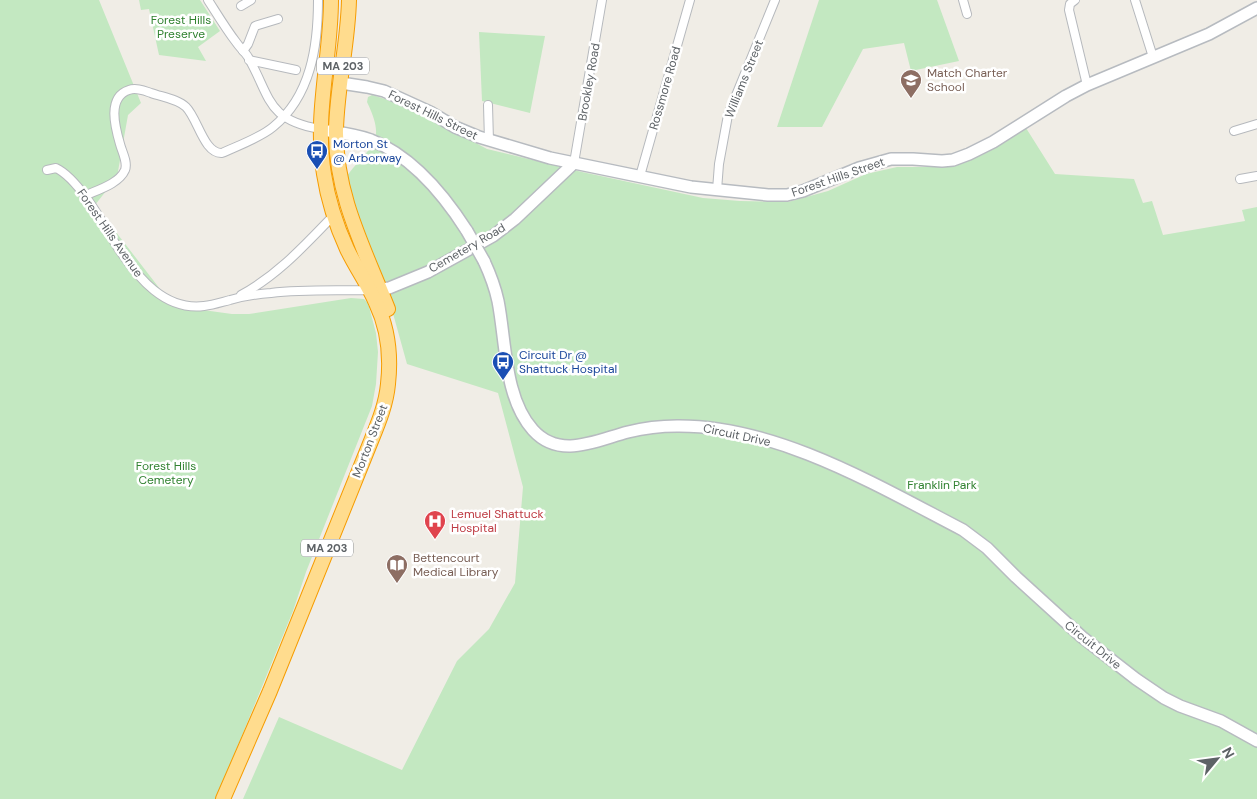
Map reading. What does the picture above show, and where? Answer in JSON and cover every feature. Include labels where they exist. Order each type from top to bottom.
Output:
[{"type":"highway","name":"MA 203","points":[[320,129],[332,0]]},
{"type":"highway","name":"MA 203","points":[[336,132],[349,0]]},
{"type":"highway","name":"Morton Street","points":[[232,799],[278,693],[392,409],[398,378],[397,346],[391,318],[346,247],[334,215],[323,171],[320,129]]},
{"type":"highway","name":"Morton Street","points":[[223,799],[277,672],[385,402],[389,372],[387,342],[375,290],[345,198],[339,167],[336,132]]},
{"type":"main road","name":"Forest Hills Street","points":[[341,83],[384,91],[430,112],[455,127],[489,141],[574,163],[691,187],[768,195],[787,195],[803,191],[858,168],[891,159],[953,160],[992,142],[1087,85],[1209,34],[1257,8]]},
{"type":"main road","name":"Circuit Drive","points":[[320,129],[370,140],[398,155],[434,188],[467,231],[484,261],[497,295],[510,378],[516,399],[526,422],[549,443],[562,447],[576,446],[641,429],[692,426],[745,434],[763,439],[856,475],[963,530],[988,548],[1016,577],[1082,637],[1164,698],[1221,721],[1257,741]]},
{"type":"main road","name":"Cemetery Road","points":[[375,290],[391,287],[432,270],[493,236],[574,163]]},
{"type":"street","points":[[208,0],[250,60],[271,105],[283,117],[296,123],[320,129]]},
{"type":"street","points":[[242,6],[251,0]]},
{"type":"street","points":[[84,196],[113,182],[119,178],[125,169],[125,160],[119,142],[114,115],[115,103],[129,89],[139,89],[180,103],[196,120],[208,147],[217,153],[222,153],[268,130],[283,117],[301,94],[309,75],[318,0]]},
{"type":"street","name":"Brookley Road","points":[[574,163],[602,0]]},
{"type":"street","name":"Rossmore Road","points":[[640,176],[690,0]]},
{"type":"street","name":"Williams Street","points":[[717,190],[718,164],[728,115],[775,0]]},
{"type":"street","points":[[963,0],[968,14]]},
{"type":"street","points":[[1074,0],[1070,4],[1069,10],[1087,85]]},
{"type":"street","points":[[1135,0],[1153,57]]},
{"type":"street","points":[[243,50],[248,44],[255,26],[278,19]]},
{"type":"street","points":[[250,60],[296,70]]},
{"type":"street","points":[[488,105],[489,141]]},
{"type":"street","points":[[1234,131],[1257,124]]},
{"type":"street","name":"Forest Hills Avenue","points":[[47,170],[56,168],[71,179],[126,260],[148,286],[162,297],[178,304],[204,306],[251,295],[285,292],[375,290]]},
{"type":"street","points":[[1240,179],[1257,176]]},
{"type":"street","name":"Forest Hills Avenue","points":[[230,300],[260,284],[285,265],[301,251],[334,215]]},
{"type":"green space","name":"Forest Hills Cemetery","points":[[0,0],[99,0],[141,103],[128,115],[117,177],[95,205],[160,289],[181,307],[232,314],[249,314],[351,298],[364,299],[368,303],[376,333],[378,352],[376,384],[372,406],[306,572],[293,611],[216,799],[0,799]]},
{"type":"green space","name":"Forest Hills Preserve","points":[[139,0],[200,0],[220,31],[198,47],[206,61],[159,55],[149,9],[141,10]]},
{"type":"green space","points":[[819,0],[937,0],[959,61],[911,71],[904,43],[863,49],[822,127],[777,127]]},
{"type":"green space","points":[[479,32],[545,36],[530,113],[482,101]]},
{"type":"green space","name":"Franklin Park","points":[[372,95],[405,105],[487,149],[703,198],[788,202],[828,191],[866,174],[897,167],[937,167],[955,164],[982,155],[1026,128],[1055,174],[1134,179],[1143,203],[1152,201],[1163,235],[1245,221],[1242,210],[1257,207],[1257,799],[243,799],[279,717],[402,770],[457,661],[489,629],[515,583],[523,487],[498,393],[407,364],[389,299],[357,224],[347,176],[374,143],[376,127],[367,102],[368,97]]},
{"type":"place","name":"Match Charter School","points":[[911,99]]},
{"type":"place","name":"Morton St @ Arborway","points":[[317,170]]},
{"type":"place","name":"Circuit Dr @ Shattuck Hospital","points":[[503,381]]},
{"type":"place","name":"Lemuel Shattuck Hospital","points":[[435,540]]},
{"type":"place","name":"Bettencourt Medical Library","points":[[397,584]]}]
